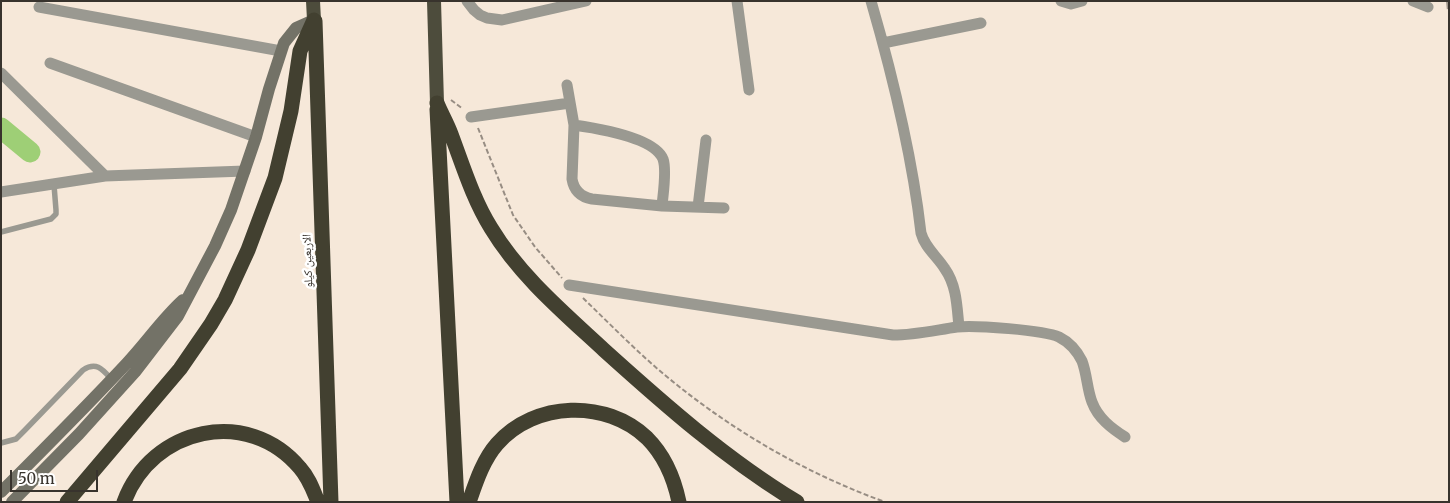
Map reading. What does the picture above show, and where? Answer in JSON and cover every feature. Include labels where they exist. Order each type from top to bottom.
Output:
[{"type":"highway","points":[[67,502],[180,369],[225,300],[248,250],[275,178],[291,111],[299,56],[304,40],[314,20],[314,1]]},
{"type":"highway","points":[[434,1],[436,98],[457,502]]},
{"type":"highway","name":"الاربعين كيلو","points":[[314,20],[331,502]]},
{"type":"highway","points":[[436,98],[482,212],[502,244],[530,280],[673,411],[740,464],[772,487],[798,502]]},
{"type":"highway","points":[[469,502],[483,465],[502,439],[519,426],[547,412],[569,409],[588,410],[604,414],[634,427],[658,451],[674,484],[679,502]]},
{"type":"highway","points":[[124,502],[135,479],[156,456],[181,440],[197,434],[220,431],[243,434],[264,441],[290,458],[302,469],[318,502]]},
{"type":"main road","points":[[12,502],[79,434],[135,372],[178,316],[224,228],[256,137],[281,51],[289,35],[296,28],[314,20]]},
{"type":"main road","points":[[1,492],[112,380],[171,311],[190,293]]},
{"type":"street","points":[[467,1],[480,15],[502,20],[586,1]]},
{"type":"street","points":[[737,1],[749,90]]},
{"type":"street","points":[[871,1],[907,139],[921,233],[927,247],[951,278],[956,296],[959,327]]},
{"type":"street","points":[[1062,1],[1071,4],[1082,1]]},
{"type":"street","points":[[1414,1],[1428,7]]},
{"type":"street","points":[[39,7],[281,51]]},
{"type":"street","points":[[883,43],[981,22]]},
{"type":"street","points":[[50,63],[256,137]]},
{"type":"street","points":[[1,73],[105,176]]},
{"type":"street","points":[[567,85],[574,125],[572,179],[578,193],[592,199],[662,206],[724,208]]},
{"type":"street","points":[[471,117],[570,103]]},
{"type":"street","points":[[574,125],[600,128],[636,139],[654,148],[664,160],[662,206]]},
{"type":"street","points":[[698,207],[706,140]]},
{"type":"street","points":[[1,192],[105,176],[245,171]]},
{"type":"street","points":[[569,285],[893,335],[906,335],[959,327],[1044,333],[1058,336],[1070,344],[1079,355],[1092,402],[1100,416],[1111,428],[1125,437]]},
{"type":"lane","points":[[1,232],[51,220],[56,214],[54,184]]},
{"type":"lane","points":[[1,443],[16,439],[83,370],[90,366],[96,366],[112,380]]},
{"type":"path","points":[[436,98],[452,101],[471,117],[481,133],[514,214],[535,247],[569,285],[664,375],[726,422],[794,462],[885,502]]},
{"type":"waterway","points":[[1,128],[30,152]]},
{"type":"railway","points":[[1448,1],[1449,11]]}]
